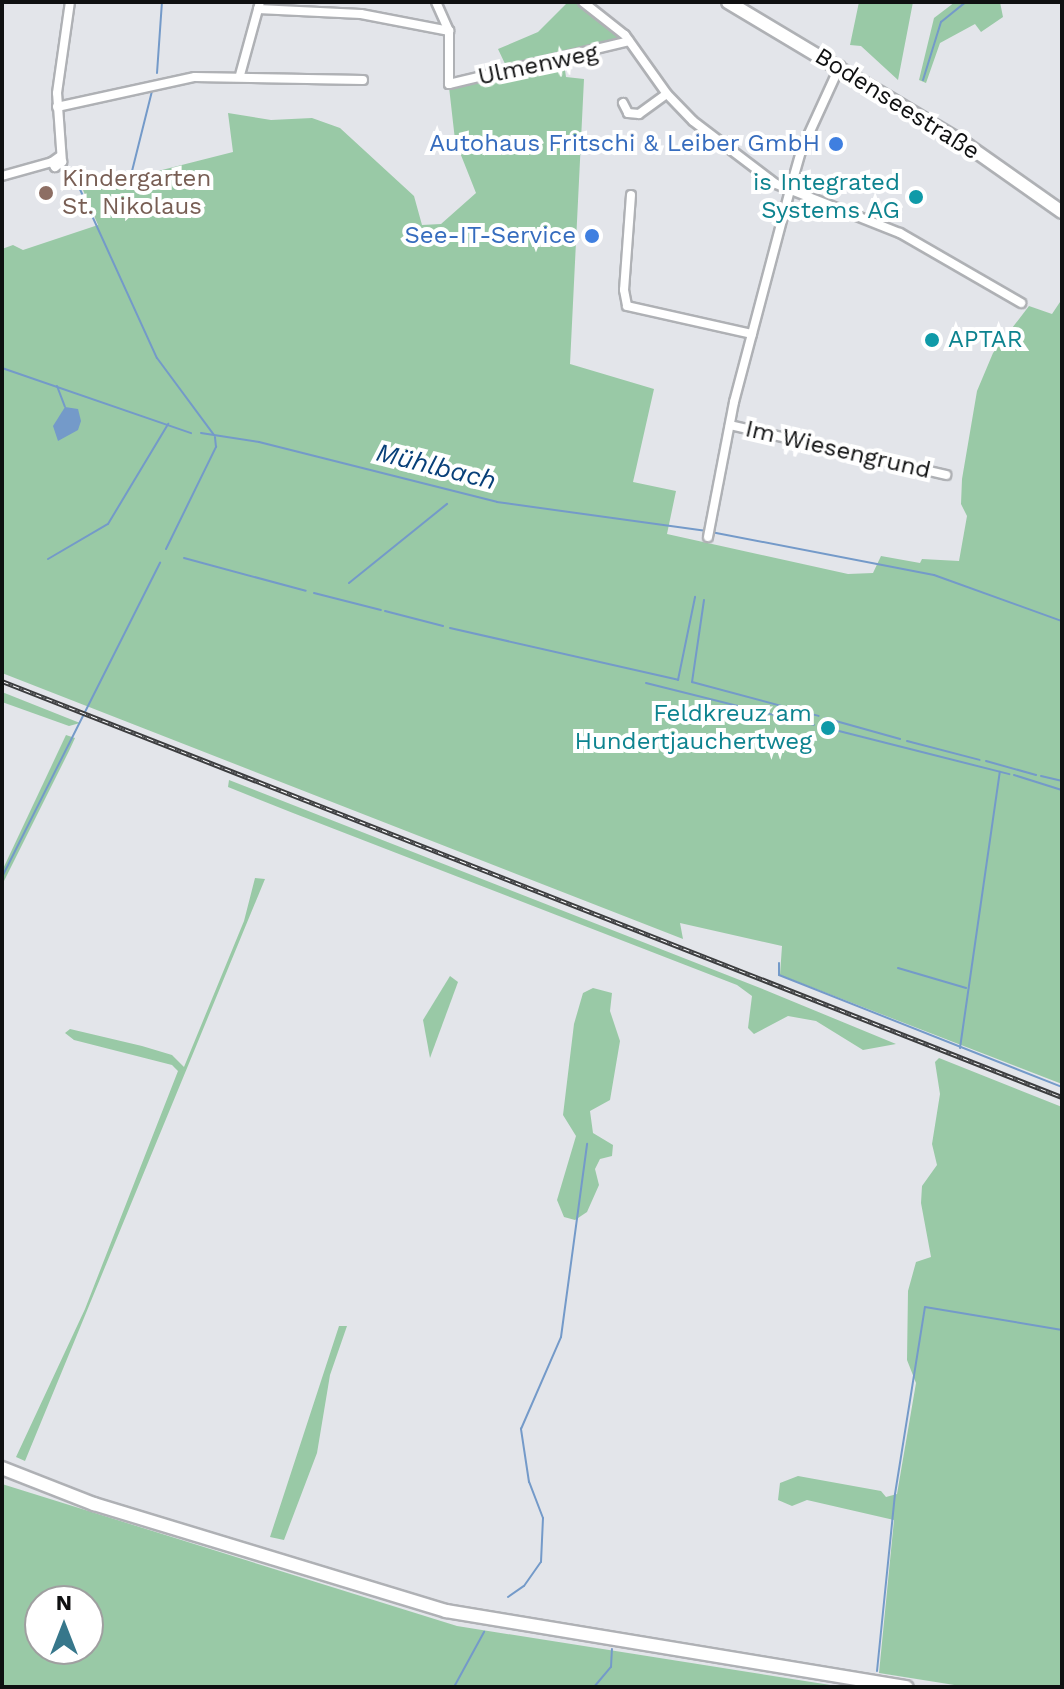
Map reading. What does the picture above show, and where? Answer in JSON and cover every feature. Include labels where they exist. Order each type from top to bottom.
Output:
[{"type":"main road","name":"Bodenseestraße","points":[[728,2],[840,66],[1062,212]]},
{"type":"main road","points":[[2,1468],[94,1504],[446,1611],[907,1687]]},
{"type":"street","points":[[2,176],[55,159],[57,107],[70,2]]},
{"type":"street","points":[[436,2],[449,31]]},
{"type":"street","points":[[583,2],[629,41],[667,94],[723,146],[790,190],[900,233],[1021,303]]},
{"type":"street","points":[[240,75],[259,5],[361,14],[449,31]]},
{"type":"street","name":"Ulmenweg","points":[[449,31],[449,84],[629,41]]},
{"type":"street","name":"Im Wiesengrund","points":[[708,533],[752,334],[801,151],[840,66]]},
{"type":"street","points":[[57,107],[162,80],[240,75],[363,80]]},
{"type":"street","points":[[623,103],[628,113],[639,114],[667,94]]},
{"type":"street","points":[[631,195],[624,290],[627,306],[752,334]]},
{"type":"street","name":"Im Wiesengrund","points":[[730,425],[946,475]]},
{"type":"green space","points":[[568,2],[583,2],[629,41],[507,68],[498,49],[538,32]]},
{"type":"green space","points":[[859,2],[913,2],[898,80],[861,46],[850,45]]},
{"type":"green space","points":[[955,2],[1000,2],[1003,17],[981,32],[975,24],[940,43],[926,83],[919,80],[934,18]]},
{"type":"green space","points":[[564,63],[566,77],[584,79],[570,364],[654,389],[633,482],[676,491],[667,534],[848,574],[873,573],[881,556],[920,563],[922,559],[959,561],[967,516],[961,504],[962,479],[977,391],[993,353],[1029,306],[1052,314],[1062,299],[1062,1084],[780,975],[782,946],[680,923],[683,939],[2,673],[2,249],[13,245],[23,250],[98,225],[83,190],[233,152],[228,113],[271,120],[312,118],[340,128],[414,196],[422,225],[441,224],[476,193],[455,140],[449,87]]},
{"type":"green space","points":[[2,692],[80,723],[69,726],[2,702]]},
{"type":"green space","points":[[66,735],[75,738],[2,885],[2,871]]},
{"type":"green space","points":[[229,780],[896,1044],[863,1050],[816,1021],[788,1016],[754,1034],[748,1028],[752,996],[737,985],[228,787]]},
{"type":"green space","points":[[255,878],[265,879],[25,1461],[16,1457],[85,1309],[178,1071],[172,1065],[74,1040],[65,1033],[70,1029],[142,1046],[172,1055],[184,1067],[244,921]]},
{"type":"green space","points":[[450,976],[458,982],[430,1058],[423,1020]]},
{"type":"green space","points":[[593,988],[612,993],[610,1011],[620,1041],[610,1100],[590,1111],[593,1133],[613,1145],[612,1156],[600,1159],[595,1169],[599,1185],[587,1212],[575,1220],[564,1217],[557,1200],[576,1136],[563,1115],[574,1024],[583,993]]},
{"type":"green space","points":[[939,1058],[1062,1107],[1062,1687],[967,1687],[879,1673],[894,1520],[807,1500],[792,1506],[778,1500],[780,1483],[798,1476],[881,1491],[886,1497],[897,1494],[916,1383],[907,1360],[908,1291],[916,1262],[931,1257],[921,1203],[922,1186],[937,1165],[932,1144],[940,1094],[935,1062]]},
{"type":"green space","points":[[339,1326],[347,1326],[330,1375],[317,1453],[284,1540],[270,1537]]},
{"type":"green space","points":[[2,1484],[457,1626],[843,1687],[2,1687]]},
{"type":"water","points":[[65,407],[78,409],[81,421],[78,430],[58,441],[53,426]]},
{"type":"waterway","name":"Mühlbach","points":[[157,73],[162,2]]},
{"type":"waterway","points":[[923,80],[941,22],[966,2]]},
{"type":"waterway","name":"Mühlbach","points":[[152,91],[132,171],[78,185],[157,358],[214,435]]},
{"type":"waterway","points":[[2,368],[191,433]]},
{"type":"waterway","points":[[57,386],[65,407]]},
{"type":"waterway","points":[[48,559],[108,524],[168,424]]},
{"type":"waterway","name":"Mühlbach","points":[[201,433],[259,442],[497,502],[705,531]]},
{"type":"waterway","points":[[166,549],[216,447],[215,437]]},
{"type":"waterway","points":[[349,583],[447,504]]},
{"type":"waterway","name":"Mühlbach","points":[[711,532],[934,575],[1062,621]]},
{"type":"waterway","points":[[184,558],[306,591]]},
{"type":"waterway","points":[[2,877],[160,563]]},
{"type":"waterway","points":[[314,593],[381,610]]},
{"type":"waterway","points":[[450,628],[678,680],[695,597]]},
{"type":"waterway","points":[[704,600],[692,682],[819,716]]},
{"type":"waterway","points":[[385,611],[443,626]]},
{"type":"waterway","points":[[646,683],[814,725]]},
{"type":"waterway","points":[[825,718],[900,739]]},
{"type":"waterway","points":[[831,729],[1009,774]]},
{"type":"waterway","points":[[907,741],[980,760]]},
{"type":"waterway","points":[[986,761],[1036,775]]},
{"type":"waterway","points":[[960,1048],[1000,772]]},
{"type":"waterway","points":[[1014,775],[1062,790]]},
{"type":"waterway","points":[[1041,776],[1062,781]]},
{"type":"waterway","points":[[779,963],[779,975],[1062,1087]]},
{"type":"waterway","points":[[898,968],[966,988]]},
{"type":"waterway","points":[[508,1597],[524,1586],[541,1562],[543,1518],[529,1482],[521,1429],[561,1337],[587,1144]]},
{"type":"waterway","points":[[877,1671],[895,1494],[925,1307],[1062,1330]]},
{"type":"waterway","points":[[454,1687],[484,1632]]},
{"type":"waterway","points":[[594,1687],[611,1667],[612,1649]]},
{"type":"railway","points":[[2,681],[1062,1097]]},
{"type":"place","name":"Autohaus Fritschi & Leiber GmbH","points":[[836,144]]},
{"type":"place","name":"Kindergarten St. Nikolaus","points":[[46,193]]},
{"type":"place","name":"is Integrated Systems AG","points":[[916,197]]},
{"type":"place","name":"See-IT-Service","points":[[592,236]]},
{"type":"place","name":"APTAR","points":[[932,340]]},
{"type":"place","name":"Feldkreuz am Hundertjauchertweg","points":[[828,728]]}]
